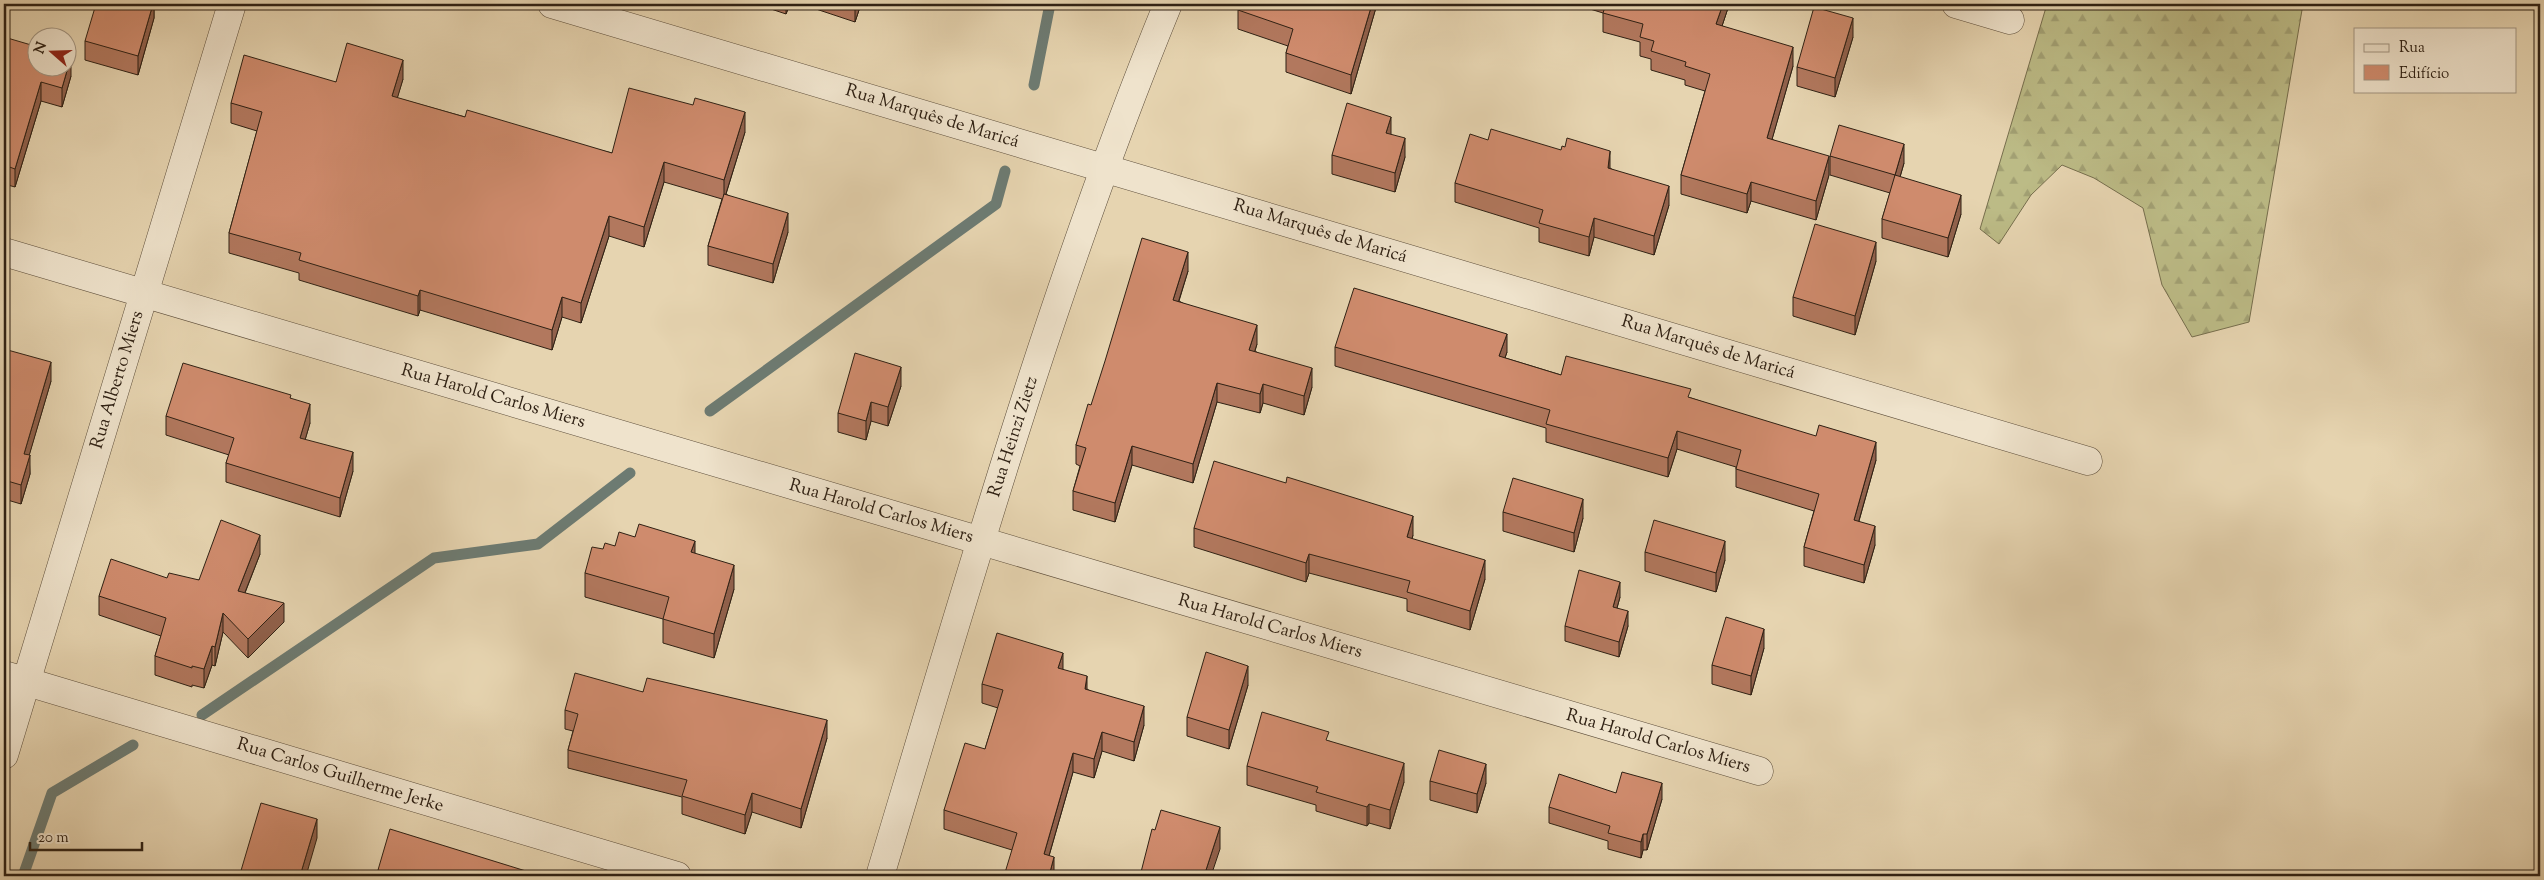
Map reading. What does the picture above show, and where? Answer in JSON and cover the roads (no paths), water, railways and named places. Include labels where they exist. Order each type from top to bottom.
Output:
[{"type":"street","name":"Rua Alberto Miers","points":[[4,755],[15,679],[144,294],[232,4]]},
{"type":"street","name":"Rua Marquês de Maricá","points":[[552,4],[2088,461]]},
{"type":"street","name":"Rua Heinzi Zietz","points":[[880,876],[1018,423],[1104,168],[1168,4]]},
{"type":"street","points":[[1956,4],[2010,20]]},
{"type":"street","name":"Rua Harold Carlos Miers","points":[[4,252],[1758,771]]},
{"type":"street","name":"Rua Carlos Guilherme Jerke","points":[[15,679],[677,876]]},
{"type":"waterway","points":[[1034,85],[1050,4]]},
{"type":"waterway","points":[[710,411],[996,204],[1005,171]]},
{"type":"waterway","points":[[202,715],[434,558],[538,544],[630,473]]},
{"type":"waterway","points":[[23,876],[52,793],[133,745]]}]
